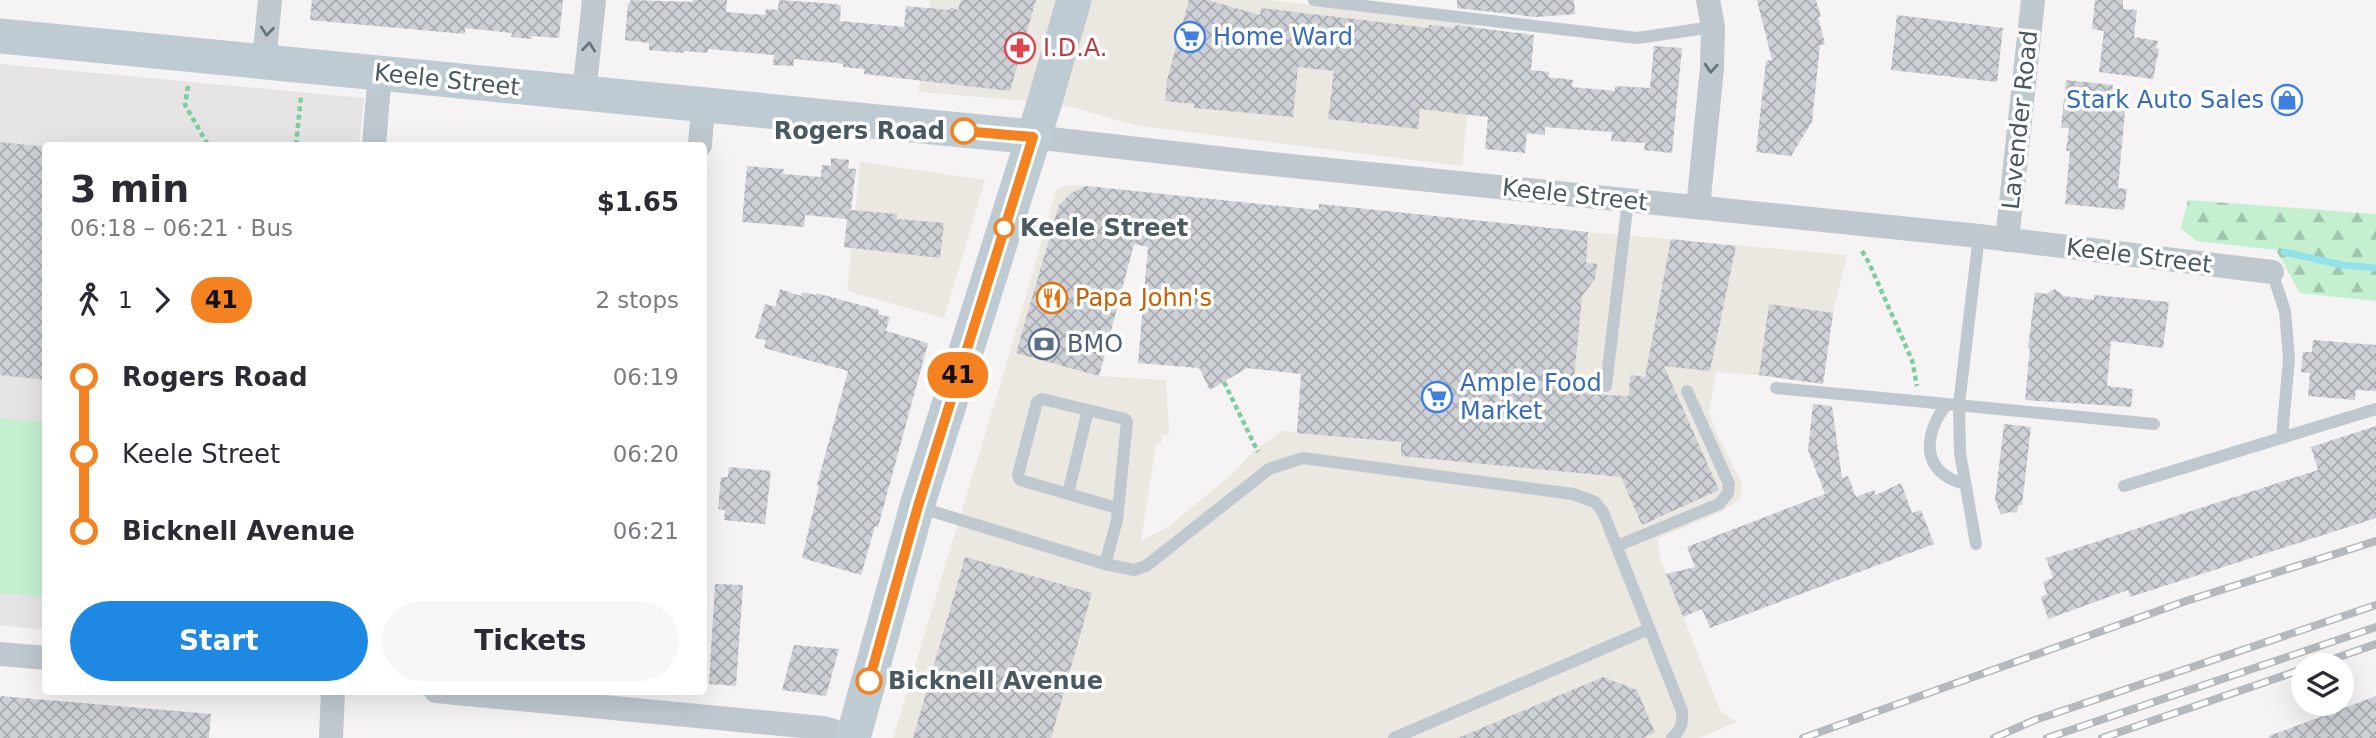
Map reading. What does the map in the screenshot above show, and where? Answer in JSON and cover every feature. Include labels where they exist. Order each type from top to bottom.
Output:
[{"type":"main road","points":[[853,737],[918,506],[1074,0]]},
{"type":"main road","name":"Keele Street","points":[[0,36],[1033,137]]},
{"type":"street","points":[[264,62],[270,0]]},
{"type":"street","points":[[584,94],[594,0]]},
{"type":"street","points":[[1698,207],[1712,68],[1713,27],[1708,0]]},
{"type":"street","name":"Lavender Road","points":[[2007,240],[2034,0]]},
{"type":"street","points":[[374,142],[380,72]]},
{"type":"street","points":[[700,142],[703,106]]},
{"type":"street","name":"Keele Street","points":[[1033,137],[1979,236],[2272,272]]},
{"type":"street","points":[[0,654],[42,658]]},
{"type":"street","points":[[331,738],[332,695]]},
{"type":"street","points":[[525,695],[658,701],[823,728],[853,737]]},
{"type":"lane","points":[[1314,0],[1637,38],[1713,27]]},
{"type":"lane","points":[[1606,386],[1628,200]]},
{"type":"lane","points":[[1976,544],[1953,404],[1979,236]]},
{"type":"lane","points":[[2272,272],[2285,311],[2289,359],[2282,437]]},
{"type":"lane","points":[[1776,387],[2154,425]]},
{"type":"lane","points":[[1617,546],[1719,504],[1728,492],[1729,484],[1687,391]]},
{"type":"lane","points":[[1105,564],[1117,520],[1127,422],[1125,419],[1042,399],[1037,402],[1018,475],[1020,480],[1117,509]]},
{"type":"lane","points":[[1953,404],[1938,415],[1932,430],[1929,454],[1938,470],[1952,481],[1965,484]]},
{"type":"lane","points":[[2124,486],[2376,409]]},
{"type":"lane","points":[[1068,494],[1088,410]]},
{"type":"lane","points":[[918,506],[1105,564],[1134,570],[1146,566],[1269,469],[1303,458],[1573,494],[1595,502],[1604,512],[1682,711],[1683,722],[1679,732],[1672,738]]},
{"type":"lane","points":[[1394,738],[1649,629]]},
{"type":"path","points":[[188,86],[186,105],[206,142]]},
{"type":"path","points":[[296,142],[301,96]]},
{"type":"path","points":[[1861,251],[1869,263],[1912,360],[1918,401]]},
{"type":"path","points":[[1224,382],[1258,452]]},
{"type":"shaded area","points":[[930,0],[1270,0],[1476,24],[1462,166],[1134,125],[1073,107],[919,92]]},
{"type":"shaded area","points":[[0,64],[364,98],[359,142],[42,142],[42,630],[0,625]]},
{"type":"shaded area","points":[[860,162],[985,180],[944,318],[847,291]]},
{"type":"shaded area","points":[[1071,185],[1127,190],[1114,319],[1099,376],[1166,380],[1169,435],[1162,435],[1161,444],[1156,444],[1141,541],[1168,527],[1230,476],[1255,450],[1282,431],[1297,432],[1319,204],[1847,255],[1833,313],[1823,384],[1716,372],[1709,412],[1714,428],[1742,484],[1740,498],[1723,511],[1657,539],[1661,561],[1721,712],[1737,722],[1699,738],[893,738],[1056,191]]},
{"type":"green space","points":[[2188,200],[2376,214],[2376,301],[2300,293],[2276,250],[2196,241],[2181,228]]},
{"type":"green space","points":[[0,418],[42,422],[42,597],[0,593]]},
{"type":"building","points":[[312,0],[563,0],[559,38],[532,36],[531,39],[511,37],[512,33],[465,28],[465,34],[310,20]]},
{"type":"building","points":[[631,0],[727,0],[726,12],[765,15],[766,9],[778,10],[779,0],[824,3],[841,5],[840,21],[904,27],[906,6],[949,10],[950,7],[958,10],[961,0],[1036,0],[1010,91],[864,74],[864,69],[843,67],[843,64],[837,63],[794,59],[793,66],[773,65],[774,55],[708,49],[708,53],[649,50],[649,43],[625,40],[628,3]]},
{"type":"building","points":[[1189,0],[1207,0],[1260,15],[1261,8],[1429,28],[1429,25],[1455,28],[1455,25],[1534,35],[1531,70],[1549,72],[1548,77],[1573,80],[1572,87],[1615,91],[1615,86],[1650,88],[1654,46],[1682,48],[1672,153],[1644,150],[1645,143],[1611,141],[1612,132],[1545,127],[1545,135],[1527,133],[1525,153],[1485,149],[1488,117],[1420,109],[1418,129],[1328,119],[1334,71],[1298,67],[1293,117],[1194,108],[1194,104],[1165,101],[1167,80]]},
{"type":"building","points":[[1457,0],[1574,0],[1575,14],[1536,17],[1457,8]]},
{"type":"building","points":[[1757,0],[1816,0],[1821,17],[1818,17],[1825,44],[1820,45],[1812,122],[1791,156],[1756,152],[1766,61],[1772,60]]},
{"type":"building","points":[[2095,0],[2123,0],[2123,9],[2137,10],[2134,37],[2158,41],[2153,79],[2099,72],[2104,31],[2092,29]]},
{"type":"building","points":[[1897,15],[2003,28],[1997,82],[1891,70]]},
{"type":"building","points":[[2066,80],[2113,85],[2110,110],[2125,111],[2118,188],[2127,189],[2124,210],[2065,204],[2070,151],[2066,151],[2069,128],[2061,128]]},
{"type":"building","points":[[0,142],[42,147],[42,380],[0,375]]},
{"type":"building","points":[[831,158],[849,160],[848,168],[856,169],[851,210],[897,214],[897,219],[944,223],[940,258],[844,247],[847,219],[805,215],[804,227],[742,222],[747,166],[784,169],[783,174],[821,177],[822,165],[831,166]]},
{"type":"building","points":[[1086,186],[1319,210],[1319,204],[1588,232],[1586,263],[1597,264],[1595,279],[1582,296],[1573,389],[1606,395],[1629,396],[1630,375],[1645,377],[1671,239],[1736,246],[1710,371],[1664,366],[1719,490],[1642,525],[1621,477],[1401,456],[1401,442],[1297,433],[1301,374],[1247,368],[1210,390],[1199,368],[1138,363],[1148,247],[1134,244],[1099,376],[1016,353],[1059,205],[1071,193]]},
{"type":"building","points":[[780,289],[801,296],[802,292],[816,293],[879,310],[878,314],[890,317],[886,331],[928,343],[878,527],[875,526],[861,575],[802,558],[819,486],[817,485],[848,371],[764,348],[766,340],[755,338],[765,304],[775,307]]},
{"type":"building","points":[[2055,289],[2064,296],[2094,300],[2094,295],[2169,302],[2163,348],[2111,341],[2107,386],[2133,389],[2131,407],[2025,400],[2035,292],[2046,294]]},
{"type":"building","points":[[1769,304],[1833,313],[1823,384],[1759,375]]},
{"type":"building","points":[[2313,340],[2376,345],[2376,391],[2356,390],[2355,400],[2308,396],[2310,373],[2301,372],[2303,352],[2312,352]]},
{"type":"building","points":[[1813,404],[1832,406],[1842,478],[1848,476],[1856,497],[1874,490],[1876,495],[1901,483],[1912,513],[1921,510],[1934,544],[1710,628],[1702,609],[1683,617],[1666,574],[1695,567],[1687,547],[1825,494],[1808,450]]},
{"type":"building","points":[[2004,424],[2031,427],[2022,505],[2018,505],[2017,513],[2001,515],[1995,500]]},
{"type":"building","points":[[2376,426],[2376,518],[2130,597],[2128,590],[2048,619],[2041,597],[2047,594],[2043,582],[2053,578],[2046,558],[2318,470],[2311,447]]},
{"type":"building","points":[[729,467],[771,471],[765,524],[724,520],[725,510],[718,509],[721,477],[728,477]]},
{"type":"building","points":[[965,557],[1092,593],[1051,738],[913,738]]},
{"type":"building","points":[[715,584],[743,585],[736,686],[709,684]]},
{"type":"building","points":[[794,645],[839,649],[826,696],[782,690]]},
{"type":"building","points":[[1603,677],[1637,690],[1655,733],[1642,738],[1458,738]]},
{"type":"building","points":[[0,696],[211,714],[209,738],[0,738]]},
{"type":"building","points":[[2376,696],[2376,738],[2269,738],[2322,716],[2354,716],[2354,704]]},
{"type":"waterway","points":[[2284,252],[2342,265],[2376,268]]},
{"type":"railway","points":[[1803,738],[2183,602],[2376,541]]},
{"type":"railway","points":[[1994,738],[2035,720],[2376,605]]},
{"type":"railway","points":[[2047,738],[2376,627]]},
{"type":"railway","points":[[2350,653],[2376,644]]},
{"type":"railway","points":[[2102,738],[2291,673]]},
{"type":"bus line","name":"41","points":[[869,681],[918,506],[1033,137],[964,131]]},
{"type":"place","name":"Home Ward","points":[[1190,37]]},
{"type":"place","name":"I.D.A.","points":[[1020,48]]},
{"type":"place","name":"Stark Auto Sales","points":[[2287,100]]},
{"type":"place","name":"Rogers Road","points":[[964,131]]},
{"type":"place","name":"Keele Street","points":[[1004,228]]},
{"type":"place","name":"Papa John's","points":[[1052,298]]},
{"type":"place","name":"BMO","points":[[1044,344]]},
{"type":"place","name":"Ample Food Market","points":[[1437,397]]},
{"type":"place","name":"Bicknell Avenue","points":[[869,681]]}]
